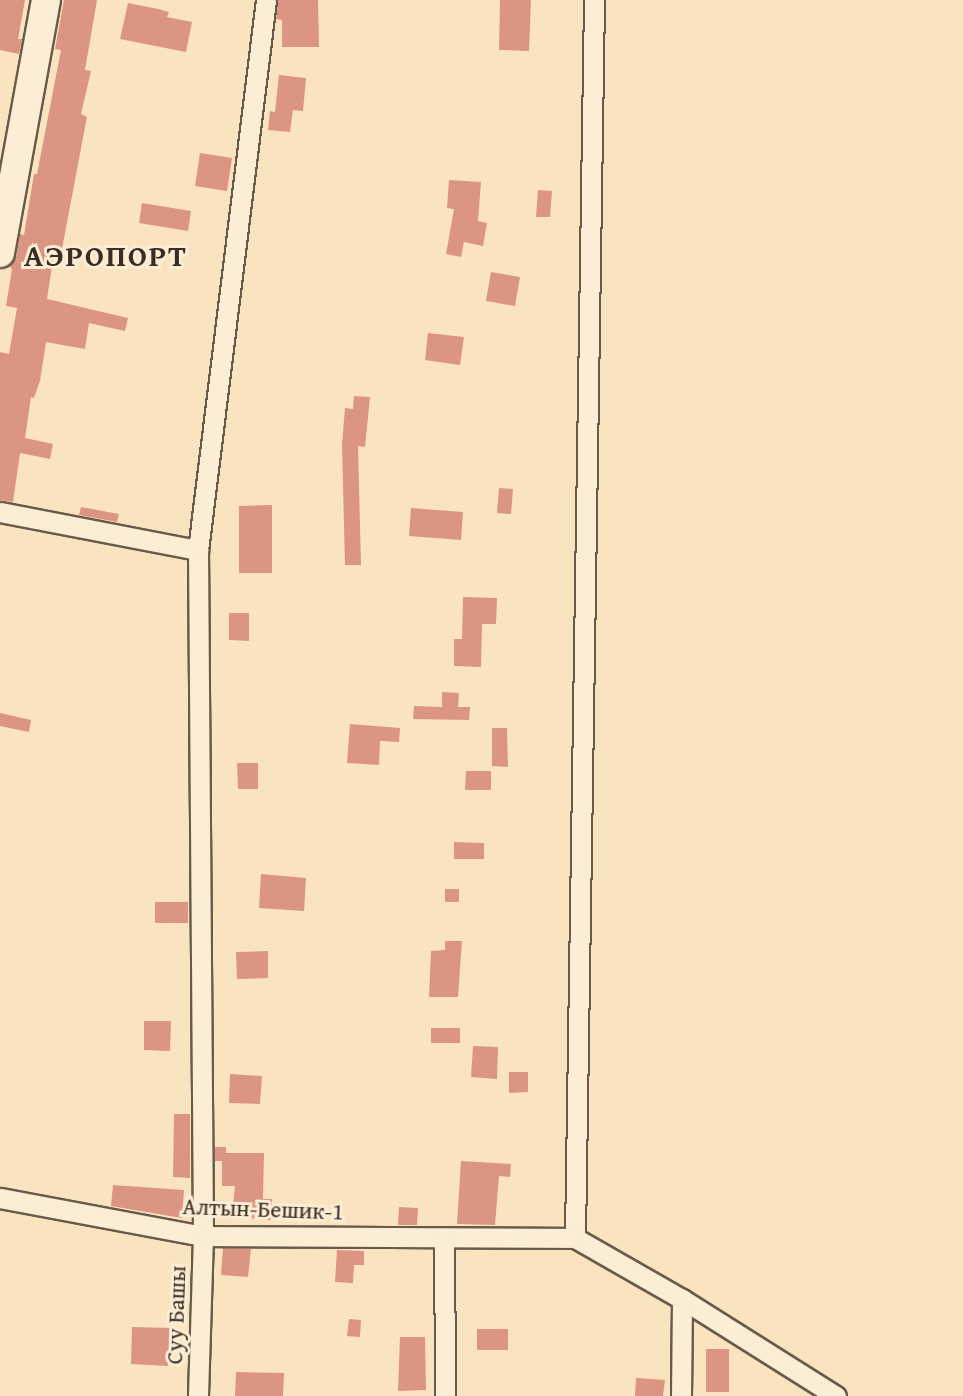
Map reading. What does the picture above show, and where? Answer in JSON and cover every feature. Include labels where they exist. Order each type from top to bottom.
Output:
[{"type":"street","points":[[0,253],[46,0]]},
{"type":"street","name":"Суу Башы","points":[[198,1396],[203,1236],[198,550],[266,0]]},
{"type":"street","points":[[594,0],[575,1238],[682,1299],[836,1396]]},
{"type":"street","points":[[0,512],[198,550]]},
{"type":"street","name":"Алтын-Бешик-1","points":[[0,1198],[203,1236],[575,1238]]},
{"type":"street","points":[[444,1239],[445,1396]]},
{"type":"street","points":[[681,1396],[682,1299]]},
{"type":"building","points":[[0,0],[25,0],[18,39],[22,39],[19,54],[0,50]]},
{"type":"building","points":[[64,0],[97,0],[85,70],[91,71],[81,114],[87,117],[61,254],[54,253],[47,299],[128,318],[125,331],[89,323],[85,349],[46,342],[40,381],[34,398],[31,397],[25,438],[53,444],[50,459],[20,453],[13,502],[0,500],[0,352],[9,354],[17,308],[6,306],[12,269],[10,266],[16,257],[20,234],[24,235],[34,174],[37,174],[61,50],[55,49]]},
{"type":"building","points":[[278,0],[318,0],[319,47],[282,47],[282,20],[276,19]]},
{"type":"building","points":[[500,0],[531,0],[529,51],[499,50]]},
{"type":"building","points":[[128,3],[169,12],[167,17],[192,22],[186,52],[120,39]]},
{"type":"building","points":[[279,75],[306,78],[303,111],[293,110],[290,132],[268,130],[270,111],[275,112]]},
{"type":"building","points":[[200,153],[232,158],[227,191],[195,186]]},
{"type":"building","points":[[449,180],[481,182],[478,221],[487,223],[483,246],[464,242],[461,257],[446,254],[454,209],[447,208]]},
{"type":"building","points":[[538,190],[552,191],[550,217],[536,217]]},
{"type":"building","points":[[142,203],[191,211],[188,231],[139,223]]},
{"type":"building","points":[[491,272],[520,277],[515,306],[486,301]]},
{"type":"building","points":[[428,333],[464,337],[460,365],[425,360]]},
{"type":"building","points":[[354,396],[370,397],[365,447],[358,446],[361,565],[345,565],[342,444],[345,408],[353,409]]},
{"type":"building","points":[[499,488],[513,489],[511,514],[497,513]]},
{"type":"building","points":[[272,505],[272,573],[239,573],[239,506]]},
{"type":"building","points":[[81,507],[119,514],[117,522],[79,515]]},
{"type":"building","points":[[411,508],[463,512],[461,540],[409,536]]},
{"type":"building","points":[[463,597],[497,598],[496,624],[482,624],[481,667],[454,666],[454,639],[462,639]]},
{"type":"building","points":[[229,613],[249,613],[249,641],[229,640]]},
{"type":"building","points":[[442,692],[459,693],[458,707],[470,707],[469,720],[413,719],[414,706],[442,707]]},
{"type":"building","points":[[0,713],[31,720],[29,732],[0,726]]},
{"type":"building","points":[[350,724],[400,728],[399,742],[380,741],[379,765],[347,763]]},
{"type":"building","points":[[492,728],[507,728],[508,767],[492,766]]},
{"type":"building","points":[[237,763],[258,763],[258,789],[238,789]]},
{"type":"building","points":[[466,771],[491,771],[491,790],[465,790]]},
{"type":"building","points":[[454,842],[484,843],[484,859],[454,859]]},
{"type":"building","points":[[261,874],[306,878],[304,911],[259,908]]},
{"type":"building","points":[[445,889],[459,889],[459,902],[445,902]]},
{"type":"building","points":[[155,902],[188,902],[188,923],[155,923]]},
{"type":"building","points":[[445,941],[462,941],[458,997],[429,997],[431,951],[445,950]]},
{"type":"building","points":[[268,951],[268,978],[237,979],[236,952]]},
{"type":"building","points":[[144,1021],[171,1021],[170,1051],[144,1050]]},
{"type":"building","points":[[431,1028],[460,1028],[460,1043],[431,1043]]},
{"type":"building","points":[[473,1046],[498,1047],[497,1079],[471,1077]]},
{"type":"building","points":[[509,1072],[528,1072],[528,1092],[509,1093]]},
{"type":"building","points":[[230,1074],[262,1076],[260,1104],[229,1103]]},
{"type":"building","points":[[174,1114],[190,1114],[190,1178],[173,1177]]},
{"type":"building","points":[[215,1147],[226,1147],[226,1153],[264,1153],[263,1199],[272,1199],[271,1220],[232,1217],[235,1186],[222,1186],[222,1161],[215,1161]]},
{"type":"building","points":[[461,1161],[511,1164],[510,1177],[499,1176],[495,1225],[457,1224]]},
{"type":"building","points":[[113,1185],[184,1190],[182,1218],[111,1206]]},
{"type":"building","points":[[399,1207],[418,1208],[417,1225],[398,1225]]},
{"type":"building","points":[[223,1248],[251,1249],[248,1277],[221,1275]]},
{"type":"building","points":[[337,1250],[364,1251],[364,1265],[354,1265],[353,1283],[335,1282]]},
{"type":"building","points":[[349,1319],[361,1320],[360,1337],[347,1336]]},
{"type":"building","points":[[132,1327],[170,1328],[168,1366],[131,1364]]},
{"type":"building","points":[[477,1329],[508,1329],[508,1350],[477,1350]]},
{"type":"building","points":[[400,1337],[425,1337],[426,1390],[398,1391]]},
{"type":"building","points":[[706,1349],[729,1349],[729,1392],[706,1392]]},
{"type":"building","points":[[236,1372],[284,1373],[283,1396],[235,1396]]},
{"type":"building","points":[[636,1378],[665,1380],[663,1396],[635,1396]]},
{"type":"district","name":"АЭРОПОРТ","points":[[106,255]]}]
